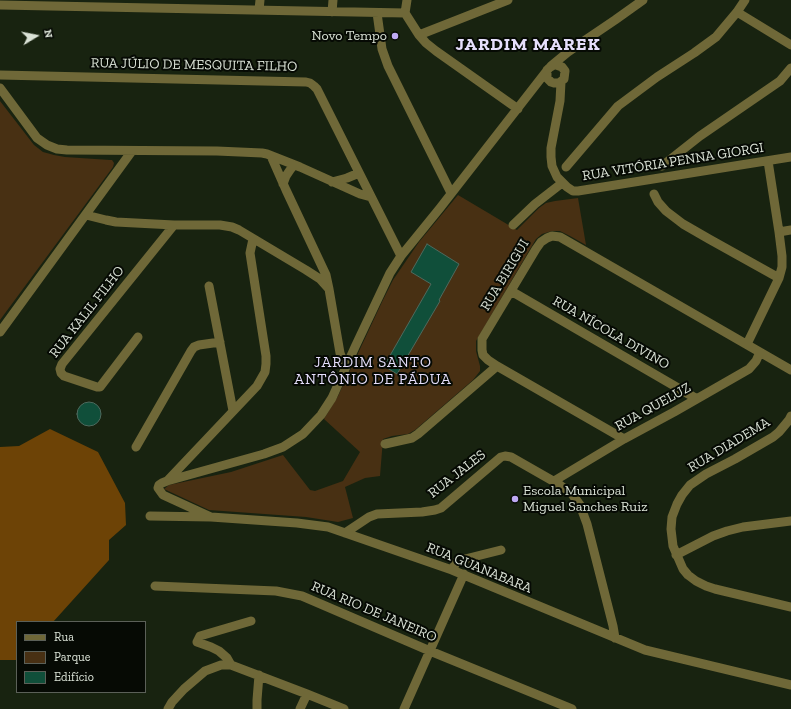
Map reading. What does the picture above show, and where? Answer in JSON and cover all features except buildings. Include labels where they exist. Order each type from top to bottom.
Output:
[{"type":"street","points":[[259,10],[260,0]]},
{"type":"street","points":[[332,12],[333,0]]},
{"type":"street","points":[[407,0],[405,13],[426,43],[518,109]]},
{"type":"street","points":[[419,35],[508,0]]},
{"type":"street","points":[[211,517],[163,494],[158,488],[159,485],[167,481],[264,454],[283,447],[303,434],[321,415],[332,398],[390,273],[401,256],[549,68],[568,52],[643,0]]},
{"type":"street","points":[[566,167],[618,106],[657,77],[716,37],[745,0]]},
{"type":"street","points":[[0,5],[85,3],[191,4],[259,10],[405,13]]},
{"type":"street","points":[[737,12],[791,45]]},
{"type":"street","points":[[377,13],[382,49],[388,66],[451,193]]},
{"type":"street","points":[[535,86],[541,80],[555,82],[564,79],[568,52]]},
{"type":"street","points":[[513,225],[535,204],[562,183],[557,177],[552,166],[551,157],[551,148],[560,101],[555,82],[547,75],[549,68],[554,65],[559,65],[565,71]]},
{"type":"street","points":[[643,181],[700,136],[780,81],[791,68]]},
{"type":"street","name":"RUA JÚLIO DE MESQUITA FILHO","points":[[0,75],[310,83],[317,89],[401,256]]},
{"type":"street","points":[[0,88],[37,138],[46,145],[57,149],[262,153],[294,165],[360,194],[371,197]]},
{"type":"street","points":[[0,332],[132,151]]},
{"type":"street","points":[[271,156],[324,270],[329,288],[341,357],[347,364]]},
{"type":"street","name":"RUA VITÓRIA PENNA GIORGI","points":[[562,183],[567,188],[573,191],[578,191],[791,157]]},
{"type":"street","points":[[747,344],[779,278],[782,267],[779,232],[768,161]]},
{"type":"street","points":[[283,184],[286,176],[294,165]]},
{"type":"street","points":[[332,182],[342,180],[358,172]]},
{"type":"street","points":[[654,194],[658,202],[666,211],[683,224],[779,278]]},
{"type":"street","points":[[86,215],[116,222],[174,225],[225,225],[240,230],[320,279],[329,288]]},
{"type":"street","name":"RUA KALIL FILHO","points":[[138,337],[100,387],[64,376],[60,373],[62,364],[174,225]]},
{"type":"street","points":[[779,232],[791,230]]},
{"type":"street","name":"RUA BIRIGUI","points":[[624,439],[497,366],[488,360],[482,350],[482,339],[542,242],[547,238],[552,236],[560,236],[791,370]]},
{"type":"street","points":[[167,481],[260,381],[265,372],[266,356],[250,253],[253,239]]},
{"type":"street","points":[[306,270],[314,260],[316,253]]},
{"type":"street","points":[[209,286],[232,411]]},
{"type":"street","name":"RUA NÍCOLA DIVINO","points":[[511,291],[697,398]]},
{"type":"street","points":[[337,336],[343,342],[355,347]]},
{"type":"street","points":[[136,448],[194,347],[220,342]]},
{"type":"street","name":"RUA QUELUZ","points":[[554,482],[624,439],[749,370],[756,361],[760,352]]},
{"type":"street","points":[[385,444],[412,438],[418,434],[497,366]]},
{"type":"street","name":"RUA DIADEMA","points":[[790,419],[773,437],[706,474],[690,485],[679,500],[672,517],[671,529],[673,546],[676,555],[683,569],[696,581],[706,586],[791,607]]},
{"type":"street","name":"RUA JALES","points":[[345,533],[377,514],[422,512],[441,508],[501,457],[511,457],[572,494],[580,505],[588,524],[615,638]]},
{"type":"street","name":"RUA GUANABARA","points":[[150,516],[211,517],[310,524],[328,527],[464,574],[644,650],[791,685]]},
{"type":"street","points":[[676,555],[713,536],[727,531],[743,527],[791,521]]},
{"type":"street","points":[[452,570],[457,561],[501,550]]},
{"type":"street","points":[[404,709],[464,574]]},
{"type":"street","name":"RUA RIO DE JANEIRO","points":[[155,586],[276,591],[297,595],[572,709]]},
{"type":"street","points":[[231,665],[227,658],[219,651],[211,646],[197,642],[200,636],[251,621]]},
{"type":"street","points":[[168,709],[172,702],[184,689],[205,671],[221,665],[231,665],[259,675],[344,709]]},
{"type":"street","points":[[257,709],[256,700],[259,675]]},
{"type":"street","points":[[300,709],[307,694]]},
{"type":"green space","points":[[0,101],[34,145],[43,152],[65,157],[112,160],[114,163],[113,167],[0,320]]},
{"type":"green space","points":[[458,195],[517,230],[546,203],[578,198],[586,245],[560,231],[552,231],[542,234],[536,239],[476,341],[476,351],[480,371],[473,380],[415,430],[408,434],[383,439],[380,476],[365,478],[345,487],[353,518],[338,522],[306,517],[209,510],[164,489],[169,485],[231,472],[283,455],[310,490],[315,491],[343,481],[360,452],[324,419],[338,396],[393,280],[419,242]]},
{"type":"shaded area","points":[[50,429],[98,452],[125,503],[126,525],[109,540],[109,560],[54,621],[16,621],[16,660],[0,660],[0,447],[19,446]]},
{"type":"place","name":"Novo Tempo","points":[[395,36]]},
{"type":"place","name":"Escola Municipal Miguel Sanches Ruiz","points":[[515,499]]},
{"type":"district","name":"JARDIM MAREK","points":[[528,45]]},
{"type":"district","name":"JARDIM SANTO ANTÔNIO DE PÁDUA","points":[[373,372]]}]
